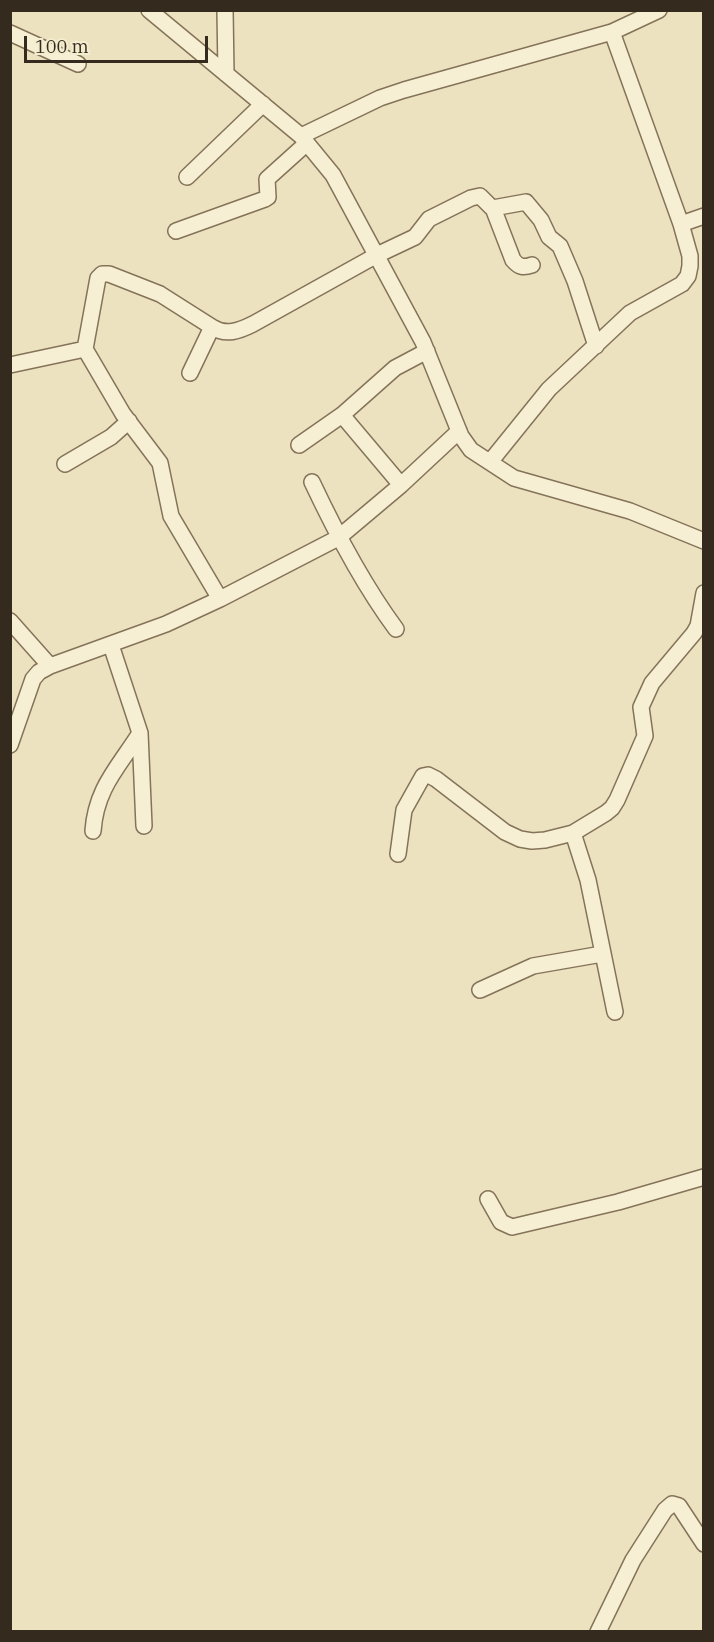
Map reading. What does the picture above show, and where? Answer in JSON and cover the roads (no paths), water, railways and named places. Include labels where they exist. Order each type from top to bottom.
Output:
[{"type":"street","points":[[149,10],[304,139],[333,175],[427,351],[459,430],[471,450],[514,478],[630,511],[704,541]]},
{"type":"street","points":[[225,10],[226,74]]},
{"type":"street","points":[[176,231],[265,200],[268,197],[266,183],[270,176],[304,139],[380,98],[612,32],[659,10]]},
{"type":"street","points":[[490,462],[549,389],[638,308],[674,290],[688,276],[690,256],[681,224],[612,32]]},
{"type":"street","points":[[10,33],[78,64]]},
{"type":"street","points":[[188,177],[262,104]]},
{"type":"street","points":[[220,599],[171,516],[160,463],[129,422],[85,349],[98,278],[102,274],[109,274],[160,294],[212,327],[223,332],[233,332],[415,237],[426,221],[471,198],[480,196],[493,208],[517,266],[523,268],[532,265]]},
{"type":"street","points":[[493,208],[526,202],[541,220],[549,237],[558,243],[573,276],[596,346]]},
{"type":"street","points":[[681,224],[704,216]]},
{"type":"street","points":[[190,373],[212,327]]},
{"type":"street","points":[[10,365],[85,349]]},
{"type":"street","points":[[299,446],[342,415],[389,373],[427,351]]},
{"type":"street","points":[[342,415],[400,485]]},
{"type":"street","points":[[65,464],[111,438],[129,422]]},
{"type":"street","points":[[10,745],[33,679],[39,672],[166,624],[339,538],[459,430]]},
{"type":"street","points":[[312,482],[339,538],[374,600],[396,629]]},
{"type":"street","points":[[398,854],[404,810],[423,776],[428,775],[436,779],[505,832],[520,839],[539,841],[573,833],[583,829],[612,808],[645,736],[641,707],[647,691],[694,633],[698,626],[704,593]]},
{"type":"street","points":[[10,621],[50,666]]},
{"type":"street","points":[[111,645],[140,733],[144,826]]},
{"type":"street","points":[[93,831],[94,812],[107,782],[140,733]]},
{"type":"street","points":[[573,833],[588,880],[615,1012]]},
{"type":"street","points":[[480,990],[533,966],[602,954]]},
{"type":"street","points":[[488,1199],[501,1222],[512,1227],[618,1202],[704,1177]]},
{"type":"street","points":[[598,1632],[633,1560],[665,1510],[672,1504],[679,1506],[704,1544]]}]
